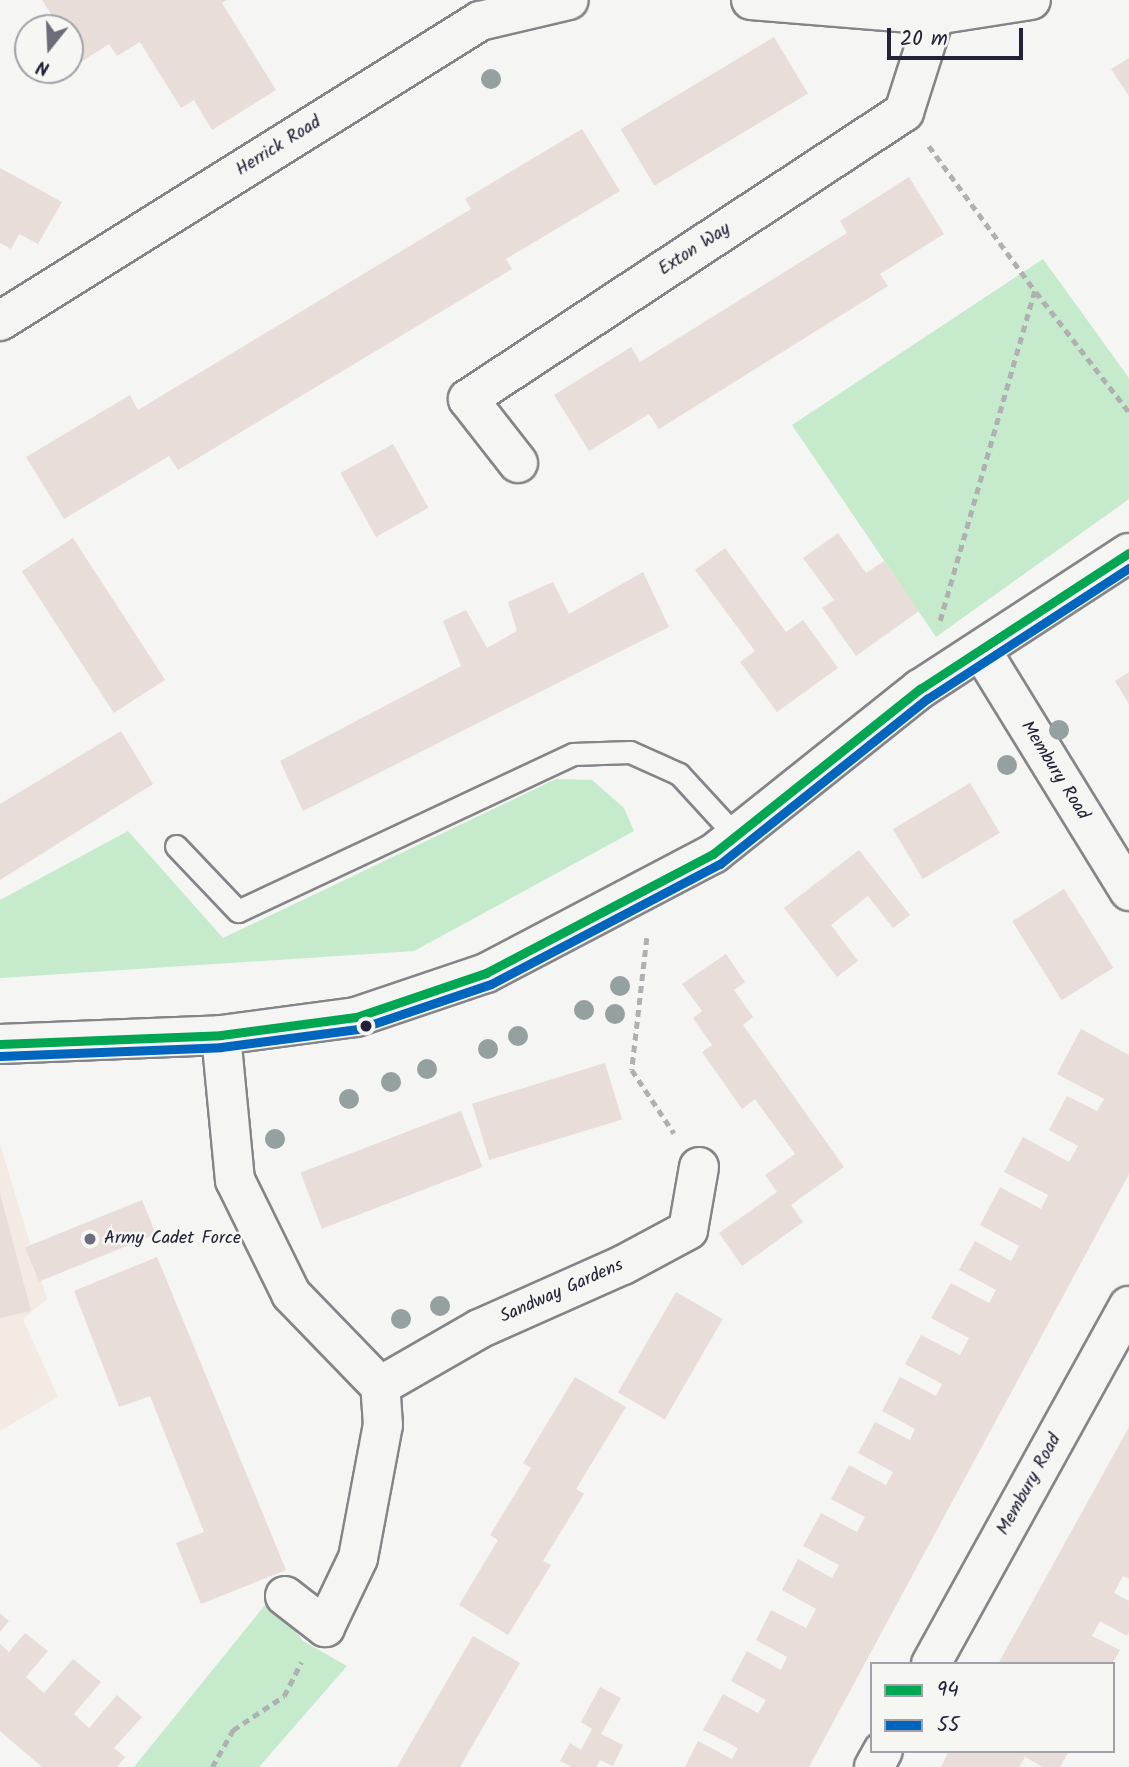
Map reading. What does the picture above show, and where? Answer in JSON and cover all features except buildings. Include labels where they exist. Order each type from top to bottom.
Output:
[{"type":"street","name":"Herrick Road","points":[[0,321],[480,21],[569,0]]},
{"type":"street","points":[[751,0],[935,15],[1031,0]]},
{"type":"street","points":[[904,112],[935,15]]},
{"type":"street","name":"Exton Way","points":[[517,463],[468,399],[904,112]]},
{"type":"street","points":[[0,1044],[221,1035],[356,1017],[486,973],[713,854],[920,689],[1129,553]]},
{"type":"street","name":"Membury Road","points":[[981,650],[1129,891]]},
{"type":"street","points":[[221,1035],[234,1180],[291,1294],[380,1386],[383,1425],[358,1558],[325,1627],[285,1596]]},
{"type":"street","name":"Sandway Gardens","points":[[380,1386],[479,1329],[623,1265],[688,1230],[699,1167]]},
{"type":"street","name":"Membury Road","points":[[932,1662],[1129,1306]]},
{"type":"lane","points":[[176,846],[238,911],[573,754],[631,752],[679,774],[736,836]]},
{"type":"path","points":[[904,112],[1035,291],[1129,412]]},
{"type":"path","points":[[920,689],[1035,291]]},
{"type":"path","points":[[654,886],[632,1070],[699,1167]]},
{"type":"path","points":[[212,1767],[233,1730],[284,1696],[325,1627]]},
{"type":"shaded area","points":[[0,1144],[47,1299],[23,1319],[58,1397],[0,1431]]},
{"type":"green space","points":[[1043,259],[1129,378],[1129,499],[936,637],[792,425]]},
{"type":"green space","points":[[556,779],[592,780],[624,808],[634,831],[414,951],[0,978],[0,900],[128,831],[223,938]]},
{"type":"green space","points":[[270,1599],[303,1641],[347,1666],[259,1767],[134,1767]]},
{"type":"transit line","name":"94","points":[[0,1044],[221,1035],[356,1017],[486,973],[713,854],[920,689],[1129,553]]},
{"type":"transit line","name":"55","points":[[0,1056],[221,1047],[358,1029],[491,984],[720,864],[927,699],[1129,568]]},
{"type":"place","name":"Army Cadet Force","points":[[90,1239]]}]
